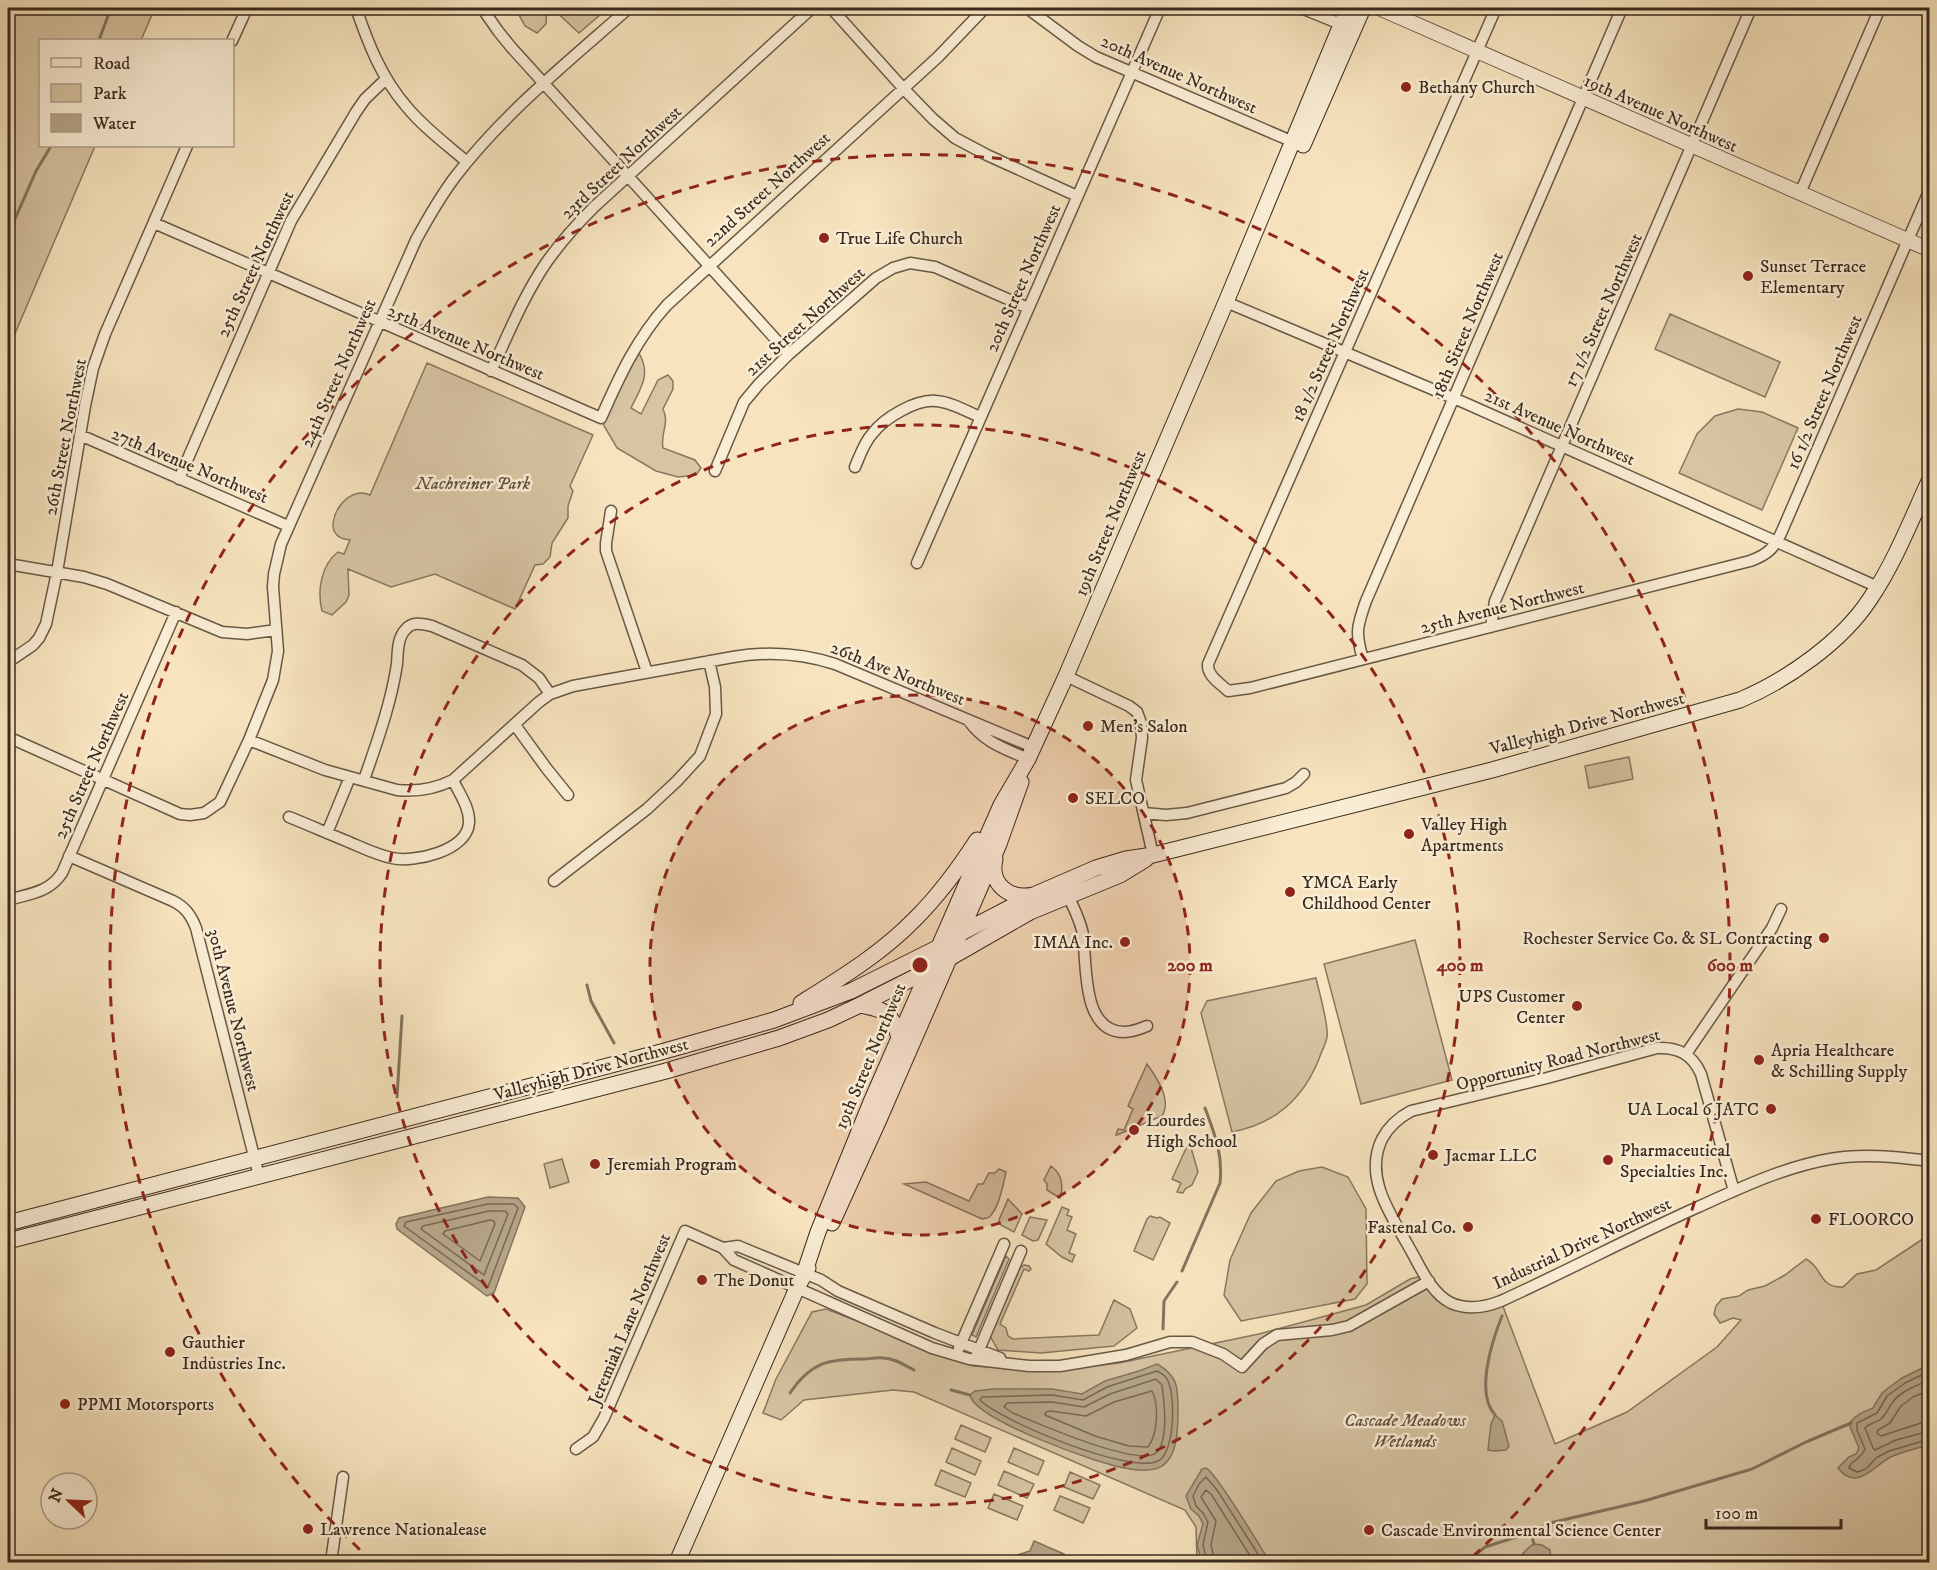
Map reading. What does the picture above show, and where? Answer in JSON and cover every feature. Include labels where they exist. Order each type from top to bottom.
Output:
[{"type":"main road","name":"19th Street Northwest","points":[[1347,27],[1348,8]]},
{"type":"main road","name":"19th Street Northwest","points":[[800,1281],[828,1233],[854,1176],[1000,805],[1030,753],[1066,676],[1347,27],[1363,8]]},
{"type":"main road","name":"Valleyhigh Drive Northwest","points":[[944,952],[958,934],[1036,894],[1096,868],[1492,770],[1740,700],[1778,681],[1834,639],[1856,617],[1878,587],[1903,540],[1929,479]]},
{"type":"main road","name":"19th Street Northwest","points":[[958,934],[999,844],[1030,753]]},
{"type":"main road","points":[[774,1020],[850,971],[889,943],[915,919],[958,870],[1000,805]]},
{"type":"main road","points":[[999,844],[993,870],[999,885],[1003,890],[1015,894],[1024,896],[1036,894]]},
{"type":"main road","name":"Valleyhigh Drive Northwest","points":[[8,1223],[661,1052],[774,1020],[944,952],[1030,912],[1120,875],[1153,855]]},
{"type":"main road","name":"19th Street Northwest","points":[[677,1563],[800,1281],[818,1232],[927,971],[944,952]]},
{"type":"main road","name":"Valleyhigh Drive Northwest","points":[[8,1241],[743,1049],[803,1030],[860,1005],[927,971]]},
{"type":"main road","points":[[860,1005],[885,1012],[893,1020],[899,1038]]},
{"type":"street","points":[[233,39],[247,8]]},
{"type":"street","points":[[356,8],[371,49],[386,79],[415,116],[467,162]]},
{"type":"street","points":[[482,8],[498,32],[544,84],[789,354]]},
{"type":"street","name":"24th Street Northwest","points":[[102,779],[180,814],[204,813],[223,798],[276,671],[278,651],[273,587],[281,544],[378,322],[428,217],[467,162],[508,117],[629,8]]},
{"type":"street","name":"23rd Street Northwest","points":[[491,371],[522,304],[546,263],[574,227],[812,8]]},
{"type":"street","points":[[831,8],[903,88],[939,124],[964,144],[1077,196]]},
{"type":"street","name":"22nd Street Northwest","points":[[601,418],[623,368],[651,324],[667,305],[952,43],[986,8]]},
{"type":"street","name":"20th Avenue Northwest","points":[[1026,8],[1088,53],[1298,144]]},
{"type":"street","name":"20th Street Northwest","points":[[917,562],[1160,8]]},
{"type":"street","points":[[1301,8],[1347,27]]},
{"type":"street","name":"19th Avenue Northwest","points":[[1378,8],[1929,250]]},
{"type":"street","name":"18 1/2 Street Northwest","points":[[1228,691],[1211,675],[1208,664],[1496,8]]},
{"type":"street","name":"18th Street Northwest","points":[[1363,659],[1357,639],[1360,616],[1622,8]]},
{"type":"street","name":"17 1/2 Street Northwest","points":[[1491,627],[1495,601],[1751,8]]},
{"type":"street","points":[[1800,193],[1880,8]]},
{"type":"street","name":"25th Street Northwest","points":[[179,479],[268,272],[301,202],[356,112],[365,99],[386,79]]},
{"type":"street","name":"26th Street Northwest","points":[[8,662],[33,645],[42,633],[57,572],[88,388],[98,354],[187,147]]},
{"type":"street","name":"16 1/2 Street Northwest","points":[[1777,542],[1929,189]]},
{"type":"street","name":"25th Avenue Northwest","points":[[154,223],[601,418]]},
{"type":"street","name":"21st Street Northwest","points":[[715,471],[744,402],[754,388],[789,354],[881,274],[910,263],[928,266],[949,272],[1028,308]]},
{"type":"street","name":"21st Avenue Northwest","points":[[1226,302],[1562,446],[1878,587]]},
{"type":"street","points":[[855,467],[871,435],[885,422],[910,406],[936,401],[980,417]]},
{"type":"street","name":"27th Avenue Northwest","points":[[80,435],[288,526]]},
{"type":"street","points":[[611,511],[606,543],[609,563],[647,672]]},
{"type":"street","name":"25th Avenue Northwest","points":[[1228,691],[1250,688],[1750,561],[1771,551],[1777,542]]},
{"type":"street","points":[[8,564],[84,577],[107,584],[228,633],[248,634],[276,630]]},
{"type":"street","name":"25th Street Northwest","points":[[8,900],[39,892],[53,885],[62,873],[176,612]]},
{"type":"street","points":[[249,740],[313,766],[391,789],[409,791],[441,786],[453,780],[550,694],[539,678],[522,665],[432,626],[410,625],[404,630],[398,645],[392,692],[364,780]]},
{"type":"street","name":"26th Ave Northwest","points":[[550,694],[573,686],[743,655],[763,653],[800,655],[835,664],[968,720],[977,733],[987,740],[1030,753]]},
{"type":"street","points":[[554,881],[647,808],[684,774],[699,756],[716,714],[715,687],[709,661]]},
{"type":"street","points":[[1066,676],[1122,702],[1137,712],[1141,723],[1142,738],[1136,780],[1153,855]]},
{"type":"street","points":[[515,725],[568,795]]},
{"type":"street","points":[[8,737],[102,779]]},
{"type":"street","points":[[1144,813],[1166,815],[1187,813],[1286,788],[1304,774]]},
{"type":"street","points":[[327,833],[350,777]]},
{"type":"street","points":[[289,817],[373,852],[394,859],[414,859],[449,849],[463,838],[469,822],[465,806],[453,780]]},
{"type":"street","name":"30th Avenue Northwest","points":[[69,856],[173,901],[189,913],[196,928],[259,1176]]},
{"type":"street","points":[[1068,896],[1083,933],[1085,972],[1095,1014],[1107,1027],[1116,1031],[1124,1032],[1147,1026]]},
{"type":"street","points":[[1686,1054],[1772,928],[1781,909]]},
{"type":"street","name":"Opportunity Road Northwest","points":[[1379,1146],[1395,1121],[1411,1111],[1657,1048],[1672,1048],[1686,1054],[1697,1065],[1701,1074],[1734,1191]]},
{"type":"street","name":"Industrial Drive Northwest","points":[[1379,1146],[1375,1169],[1379,1191],[1389,1210],[1429,1281],[1442,1297],[1452,1303],[1467,1306],[1488,1306],[1636,1235],[1734,1191],[1801,1165],[1833,1158],[1884,1156],[1929,1161]]},
{"type":"street","name":"Jeremiah Lane Northwest","points":[[576,1449],[593,1437],[604,1418],[685,1231],[723,1248],[738,1246],[800,1281]]},
{"type":"street","points":[[957,1356],[1004,1244]]},
{"type":"street","points":[[976,1355],[1021,1251]]},
{"type":"street","points":[[800,1281],[821,1280],[838,1291],[961,1342],[976,1355]]},
{"type":"street","points":[[800,1281],[932,1348],[957,1356],[976,1355],[1029,1366],[1060,1366],[1126,1355],[1170,1342],[1192,1342],[1223,1354],[1242,1367],[1263,1344],[1276,1335],[1332,1330],[1349,1326],[1429,1281]]},
{"type":"street","points":[[331,1563],[343,1477]]},
{"type":"green space","points":[[8,8],[155,8],[141,39],[39,39],[39,147],[95,147],[8,350]]},
{"type":"green space","points":[[522,8],[547,8],[546,24],[537,33],[525,26],[519,15]]},
{"type":"green space","points":[[552,8],[608,8],[579,33]]},
{"type":"green space","points":[[1670,314],[1780,362],[1765,397],[1655,349]]},
{"type":"green space","points":[[630,353],[640,355],[644,369],[641,388],[631,408],[641,414],[658,380],[668,375],[673,381],[673,389],[663,409],[666,419],[663,448],[695,460],[701,468],[696,475],[678,477],[656,471],[617,448],[603,424],[602,417],[619,381],[618,368]]},
{"type":"green space","name":"Nachreiner Park","points":[[427,363],[593,435],[570,486],[573,491],[568,506],[568,518],[552,543],[550,557],[543,564],[535,565],[515,609],[435,574],[391,587],[348,569],[349,595],[346,602],[332,615],[322,611],[320,587],[324,571],[332,557],[338,552],[344,554],[350,540],[340,537],[334,530],[335,515],[339,507],[352,495],[361,493],[370,495]]},
{"type":"green space","points":[[1738,409],[1762,412],[1798,428],[1762,510],[1679,473],[1697,434],[1715,416]]},
{"type":"green space","points":[[1629,757],[1633,779],[1589,788],[1585,766]]},
{"type":"green space","points":[[1415,940],[1452,1080],[1361,1104],[1324,964]]},
{"type":"green space","points":[[1316,978],[1327,1037],[1305,1086],[1286,1108],[1274,1116],[1261,1123],[1232,1132],[1201,1013],[1207,1001]]},
{"type":"green space","points":[[1147,1064],[1162,1089],[1165,1110],[1162,1116],[1116,1135],[1118,1129],[1124,1130],[1133,1109],[1128,1106]]},
{"type":"green space","points":[[1190,1144],[1198,1172],[1192,1185],[1183,1193],[1177,1192],[1181,1183],[1172,1179]]},
{"type":"green space","points":[[562,1159],[569,1182],[550,1188],[544,1164]]},
{"type":"green space","points":[[1051,1166],[1061,1180],[1060,1198],[1047,1190],[1044,1180]]},
{"type":"green space","points":[[1322,1167],[1348,1177],[1366,1209],[1367,1284],[1355,1299],[1241,1321],[1224,1295],[1230,1260],[1251,1213],[1276,1181],[1299,1171]]},
{"type":"green space","points":[[999,1169],[1006,1172],[998,1201],[994,1212],[982,1219],[904,1184],[926,1182],[969,1201],[978,1184],[983,1184],[989,1173],[995,1173]]},
{"type":"green space","points":[[1008,1199],[1022,1214],[1014,1232],[999,1224]]},
{"type":"green space","points":[[1062,1207],[1069,1210],[1067,1215],[1072,1217],[1067,1230],[1076,1234],[1069,1253],[1075,1255],[1072,1262],[1046,1244]]},
{"type":"green space","points":[[1150,1216],[1160,1217],[1170,1223],[1153,1260],[1134,1251]]},
{"type":"green space","points":[[1030,1217],[1047,1220],[1038,1240],[1033,1241],[1022,1235]]},
{"type":"green space","name":"Cascade Meadows Wetlands","points":[[1929,1235],[1929,1562],[1197,1562],[1196,1527],[1185,1510],[914,1392],[893,1390],[804,1400],[781,1420],[763,1413],[776,1379],[812,1312],[826,1309],[973,1366],[1049,1371],[1119,1363],[1259,1334],[1366,1305],[1410,1279],[1418,1277],[1429,1281],[1452,1303],[1501,1301],[1555,1444],[1627,1412],[1717,1347],[1741,1320],[1733,1318],[1720,1323],[1714,1314],[1716,1306],[1722,1299],[1739,1296],[1748,1290],[1765,1286],[1785,1275],[1806,1259],[1825,1281],[1843,1287],[1857,1274],[1876,1270]]},
{"type":"green space","points":[[1006,1256],[1009,1259],[976,1337],[972,1335]]},
{"type":"green space","points":[[1024,1265],[1031,1269],[1029,1271],[1024,1269],[1000,1324],[1006,1328],[1008,1336],[1013,1339],[1099,1335],[1114,1300],[1130,1309],[1137,1328],[1114,1346],[1041,1353],[998,1350],[990,1336],[1019,1268]]},
{"type":"green space","points":[[961,1425],[991,1438],[985,1452],[955,1439]]},
{"type":"green space","points":[[952,1448],[981,1461],[975,1475],[946,1462]]},
{"type":"green space","points":[[1014,1448],[1044,1461],[1038,1475],[1008,1462]]},
{"type":"green space","points":[[941,1470],[971,1483],[965,1497],[935,1485]]},
{"type":"green space","points":[[1004,1471],[1034,1484],[1027,1498],[998,1485]]},
{"type":"green space","points":[[1070,1472],[1100,1485],[1093,1499],[1064,1487]]},
{"type":"green space","points":[[994,1494],[1023,1506],[1017,1520],[988,1508]]},
{"type":"green space","points":[[1060,1496],[1090,1508],[1083,1523],[1054,1510]]},
{"type":"water","points":[[488,1197],[518,1198],[525,1207],[494,1293],[487,1296],[397,1229],[396,1224],[399,1218]]},
{"type":"water","points":[[1157,1364],[1169,1373],[1175,1383],[1178,1395],[1178,1425],[1171,1455],[1162,1466],[1154,1469],[1144,1470],[1111,1465],[1066,1450],[1014,1428],[993,1416],[977,1405],[970,1395],[975,1391],[993,1389],[1052,1389],[1082,1394],[1105,1381]]},
{"type":"water","points":[[1929,1365],[1930,1442],[1928,1445],[1891,1457],[1866,1475],[1852,1478],[1845,1475],[1838,1468],[1849,1457],[1856,1454],[1859,1448],[1849,1424],[1851,1421],[1873,1408],[1882,1393],[1902,1378]]},
{"type":"water","points":[[1495,1415],[1502,1421],[1509,1446],[1506,1450],[1488,1450],[1491,1424]]},
{"type":"water","points":[[1206,1468],[1228,1496],[1270,1562],[1202,1562],[1197,1545],[1203,1524],[1199,1516],[1191,1509],[1186,1496],[1202,1469]]},
{"type":"water","points":[[1034,1541],[1064,1554],[1061,1562],[1045,1558],[1044,1562],[1014,1562],[1017,1555],[1030,1551]]},
{"type":"water","points":[[1534,1544],[1542,1545],[1550,1550],[1551,1562],[1515,1562],[1528,1548]]},
{"type":"waterway","points":[[99,39],[111,8]]},
{"type":"waterway","points":[[8,235],[36,171],[50,147]]},
{"type":"waterway","points":[[587,985],[591,1001],[614,1043]]},
{"type":"waterway","points":[[397,1097],[402,1016]]},
{"type":"waterway","points":[[1182,1271],[1220,1183],[1219,1154],[1205,1108]]},
{"type":"waterway","points":[[1163,1329],[1164,1301],[1177,1282]]},
{"type":"waterway","points":[[1495,1415],[1486,1394],[1486,1381],[1490,1353],[1502,1316]]},
{"type":"waterway","points":[[790,1393],[813,1369],[821,1364],[840,1360],[887,1358],[914,1370]]},
{"type":"waterway","points":[[951,1390],[970,1395]]},
{"type":"waterway","points":[[1466,1562],[1485,1547],[1526,1534],[1550,1523],[1644,1501],[1752,1469],[1851,1423]]},
{"type":"waterway","points":[[1526,1534],[1532,1537],[1534,1544]]},
{"type":"place","name":"Bethany Church","points":[[1406,87]]},
{"type":"place","name":"True Life Church","points":[[824,238]]},
{"type":"place","name":"Sunset Terrace Elementary","points":[[1748,276]]},
{"type":"place","name":"Men's Salon","points":[[1088,726]]},
{"type":"place","name":"SELCO","points":[[1073,798]]},
{"type":"place","name":"Valley High Apartments","points":[[1409,834]]},
{"type":"place","name":"YMCA Early Childhood Center","points":[[1290,892]]},
{"type":"place","name":"Rochester Service Co. & SL Contracting","points":[[1824,938]]},
{"type":"place","name":"IMAA Inc.","points":[[1125,942]]},
{"type":"place","name":"UPS Customer Center","points":[[1577,1006]]},
{"type":"place","name":"Apria Healthcare & Schilling Supply","points":[[1759,1060]]},
{"type":"place","name":"UA Local 6 JATC","points":[[1771,1109]]},
{"type":"place","name":"Lourdes High School","points":[[1134,1130]]},
{"type":"place","name":"Jacmar LLC","points":[[1433,1155]]},
{"type":"place","name":"Pharmaceutical Specialties Inc.","points":[[1608,1160]]},
{"type":"place","name":"Jeremiah Program","points":[[595,1164]]},
{"type":"place","name":"FLOORCO","points":[[1816,1219]]},
{"type":"place","name":"Fastenal Co.","points":[[1468,1227]]},
{"type":"place","name":"The Donut","points":[[702,1280]]},
{"type":"place","name":"Gauthier Industries Inc.","points":[[170,1352]]},
{"type":"place","name":"PPMI Motorsports","points":[[65,1404]]},
{"type":"place","name":"Lawrence Nationalease","points":[[308,1529]]},
{"type":"place","name":"Cascade Environmental Science Center","points":[[1369,1530]]}]
